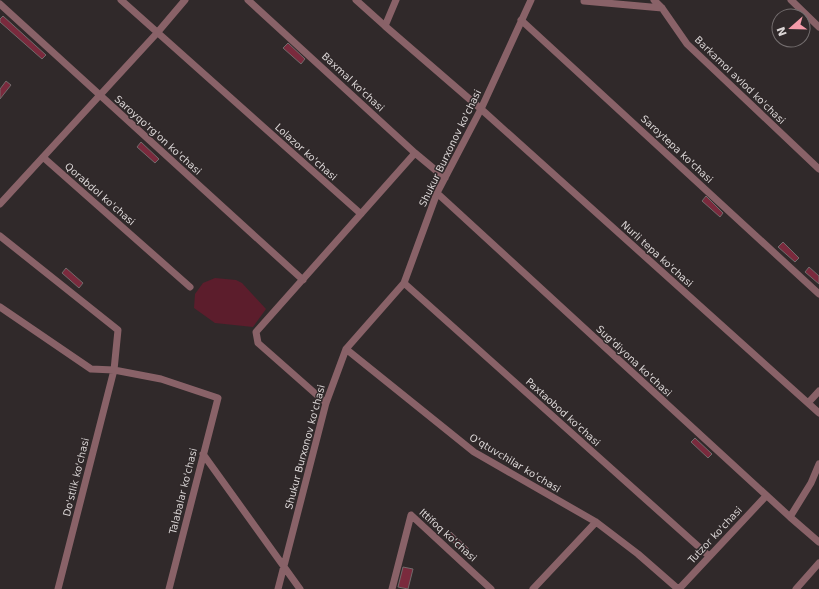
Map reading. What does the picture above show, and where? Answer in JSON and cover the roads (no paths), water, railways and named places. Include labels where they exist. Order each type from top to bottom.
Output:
[{"type":"street","name":"Lolazor ko'chasi","points":[[121,0],[361,214]]},
{"type":"street","points":[[0,204],[44,158],[185,0]]},
{"type":"street","name":"Baxmal ko'chasi","points":[[248,0],[415,153],[445,178]]},
{"type":"street","name":"Nurli tepa ko'chasi","points":[[356,0],[481,109],[819,413]]},
{"type":"street","points":[[385,26],[396,0]]},
{"type":"street","name":"Shukur Burxonov ko'chasi","points":[[278,589],[326,403],[346,349],[404,283],[437,193],[481,109],[531,0]]},
{"type":"street","name":"Barkamol avlod ko'chasi","points":[[654,0],[662,8],[687,44],[819,169]]},
{"type":"street","points":[[791,0],[819,27]]},
{"type":"street","points":[[584,2],[662,8]]},
{"type":"street","name":"Saroyqo'rg'on ko'chasi","points":[[0,4],[303,280]]},
{"type":"street","name":"Saroytepa ko'chasi","points":[[521,20],[819,294]]},
{"type":"street","points":[[326,403],[258,343],[256,332],[415,153]]},
{"type":"street","name":"Qorabdol ko'chasi","points":[[44,158],[190,287]]},
{"type":"street","name":"Sug'diyona ko'chasi","points":[[437,193],[766,496],[819,542]]},
{"type":"street","name":"Do'stlik ko'chasi","points":[[0,236],[118,330],[114,370],[58,589]]},
{"type":"street","name":"Paxtaobod ko'chasi","points":[[404,283],[709,556]]},
{"type":"street","points":[[0,307],[91,369],[114,370]]},
{"type":"street","name":"O'qtuvchilar ko'chasi","points":[[346,349],[474,452],[596,522],[638,554],[679,589]]},
{"type":"street","name":"Talabalar ko'chasi","points":[[114,370],[161,379],[218,398],[169,589]]},
{"type":"street","points":[[808,403],[819,391]]},
{"type":"street","points":[[203,454],[300,589]]},
{"type":"street","points":[[790,517],[811,483],[819,464]]},
{"type":"street","name":"Tutzor ko'chasi","points":[[679,589],[766,496]]},
{"type":"street","name":"Ittifoq ko'chasi","points":[[392,589],[411,514],[491,589]]},
{"type":"street","points":[[533,589],[596,522]]},
{"type":"street","points":[[796,589],[819,563]]}]
